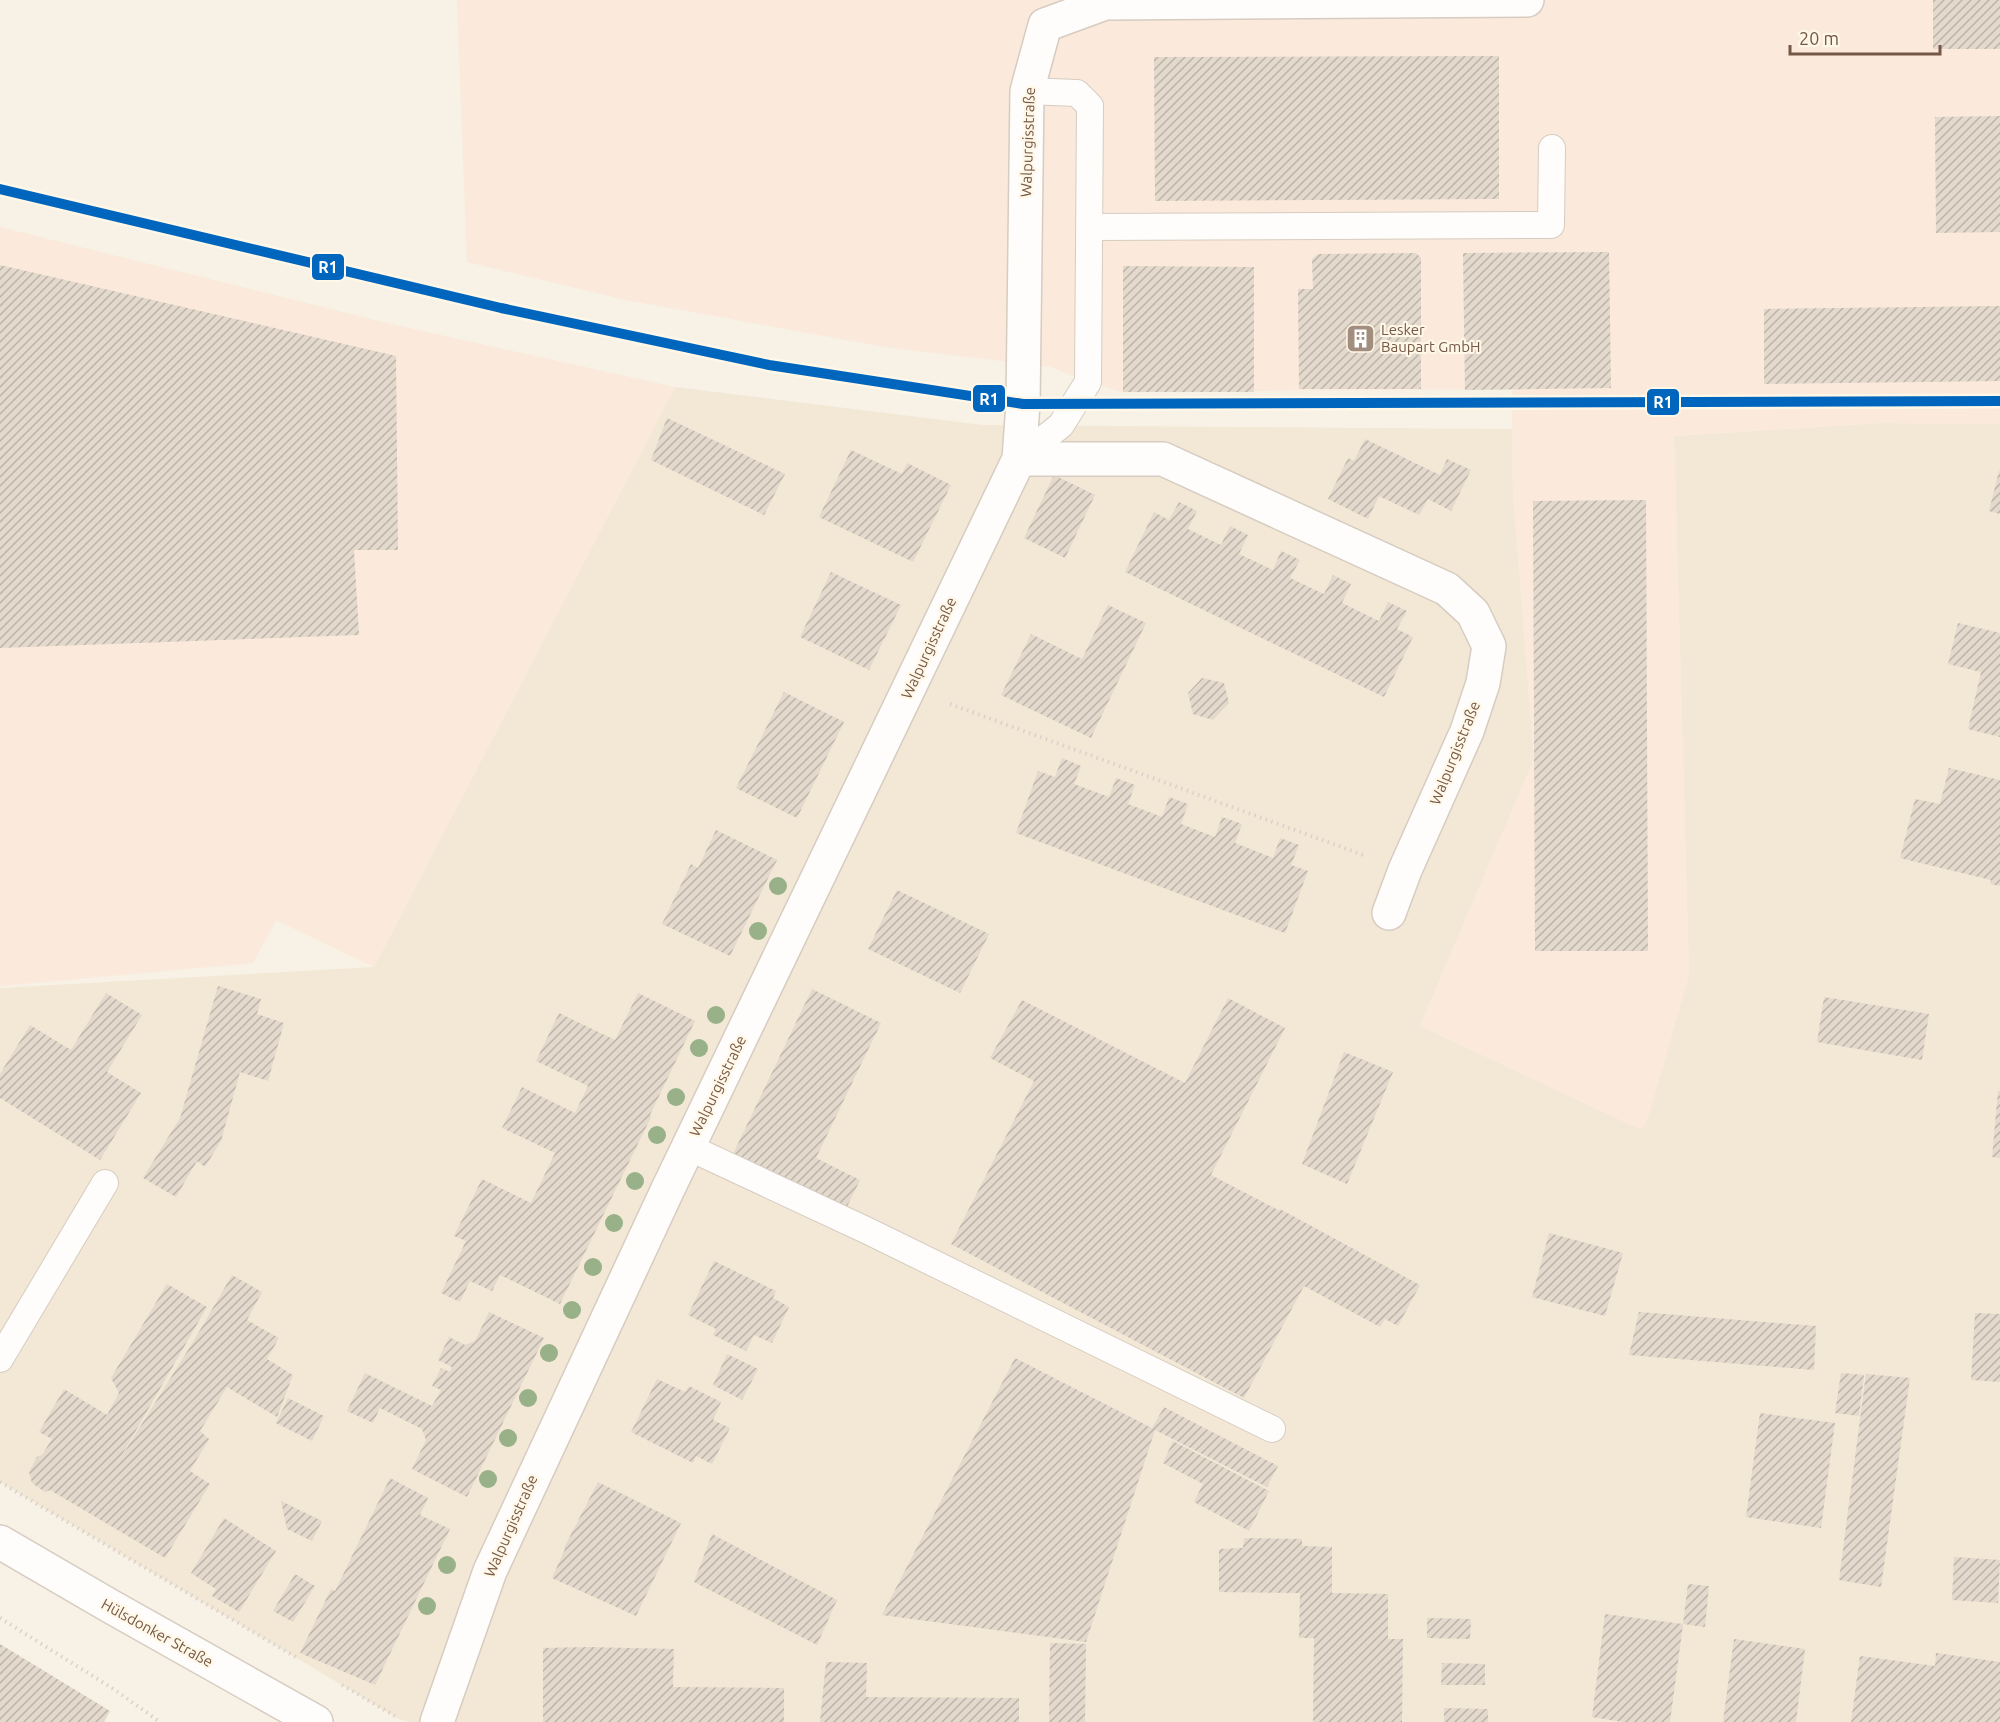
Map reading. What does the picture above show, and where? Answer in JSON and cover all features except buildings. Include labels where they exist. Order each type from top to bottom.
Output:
[{"type":"street","name":"Walpurgisstraße","points":[[437,1722],[490,1571],[688,1148],[912,686],[1019,459],[1023,404],[1027,92],[1045,26],[1105,3],[1527,0]]},
{"type":"street","name":"Walpurgisstraße","points":[[1019,459],[1163,459],[1447,589],[1473,613],[1489,646],[1483,682],[1467,731],[1405,870],[1389,913]]},
{"type":"street","name":"Hülsdonker Straße","points":[[0,1542],[316,1722]]},
{"type":"lane","points":[[1019,459],[1061,425],[1088,382],[1090,106],[1077,93],[1027,92]]},
{"type":"lane","points":[[1090,227],[1551,225],[1552,148]]},
{"type":"lane","points":[[688,1148],[868,1231],[1272,1429]]},
{"type":"lane","points":[[0,1359],[105,1183]]},
{"type":"path","points":[[912,686],[952,705],[1405,870]]},
{"type":"path","points":[[0,1482],[307,1664]]},
{"type":"path","points":[[0,1618],[115,1690],[160,1722]]},
{"type":"path","points":[[338,1682],[399,1719]]},
{"type":"shaded area","points":[[457,0],[2000,0],[2000,424],[1879,423],[1674,436],[1689,976],[1648,1119],[1641,1130],[1420,1026],[1534,759],[1513,492],[1512,389],[1123,392],[1088,382],[1051,367],[885,347],[626,300],[467,262]]},
{"type":"shaded area","points":[[0,227],[391,324],[675,387],[374,967],[276,920],[253,963],[0,986]]},
{"type":"shaded area","points":[[675,387],[983,425],[1512,429],[1513,492],[1534,759],[1420,1026],[1689,976],[1674,436],[1879,423],[2000,424],[2000,1722],[409,1722],[399,1719],[0,1482],[0,988],[374,967]]},
{"type":"transit line","name":"R1","points":[[0,189],[501,308],[769,365],[1023,404],[2000,401]]},
{"type":"place","name":"Lesker Baupart GmbH","points":[[1360,339]]}]
